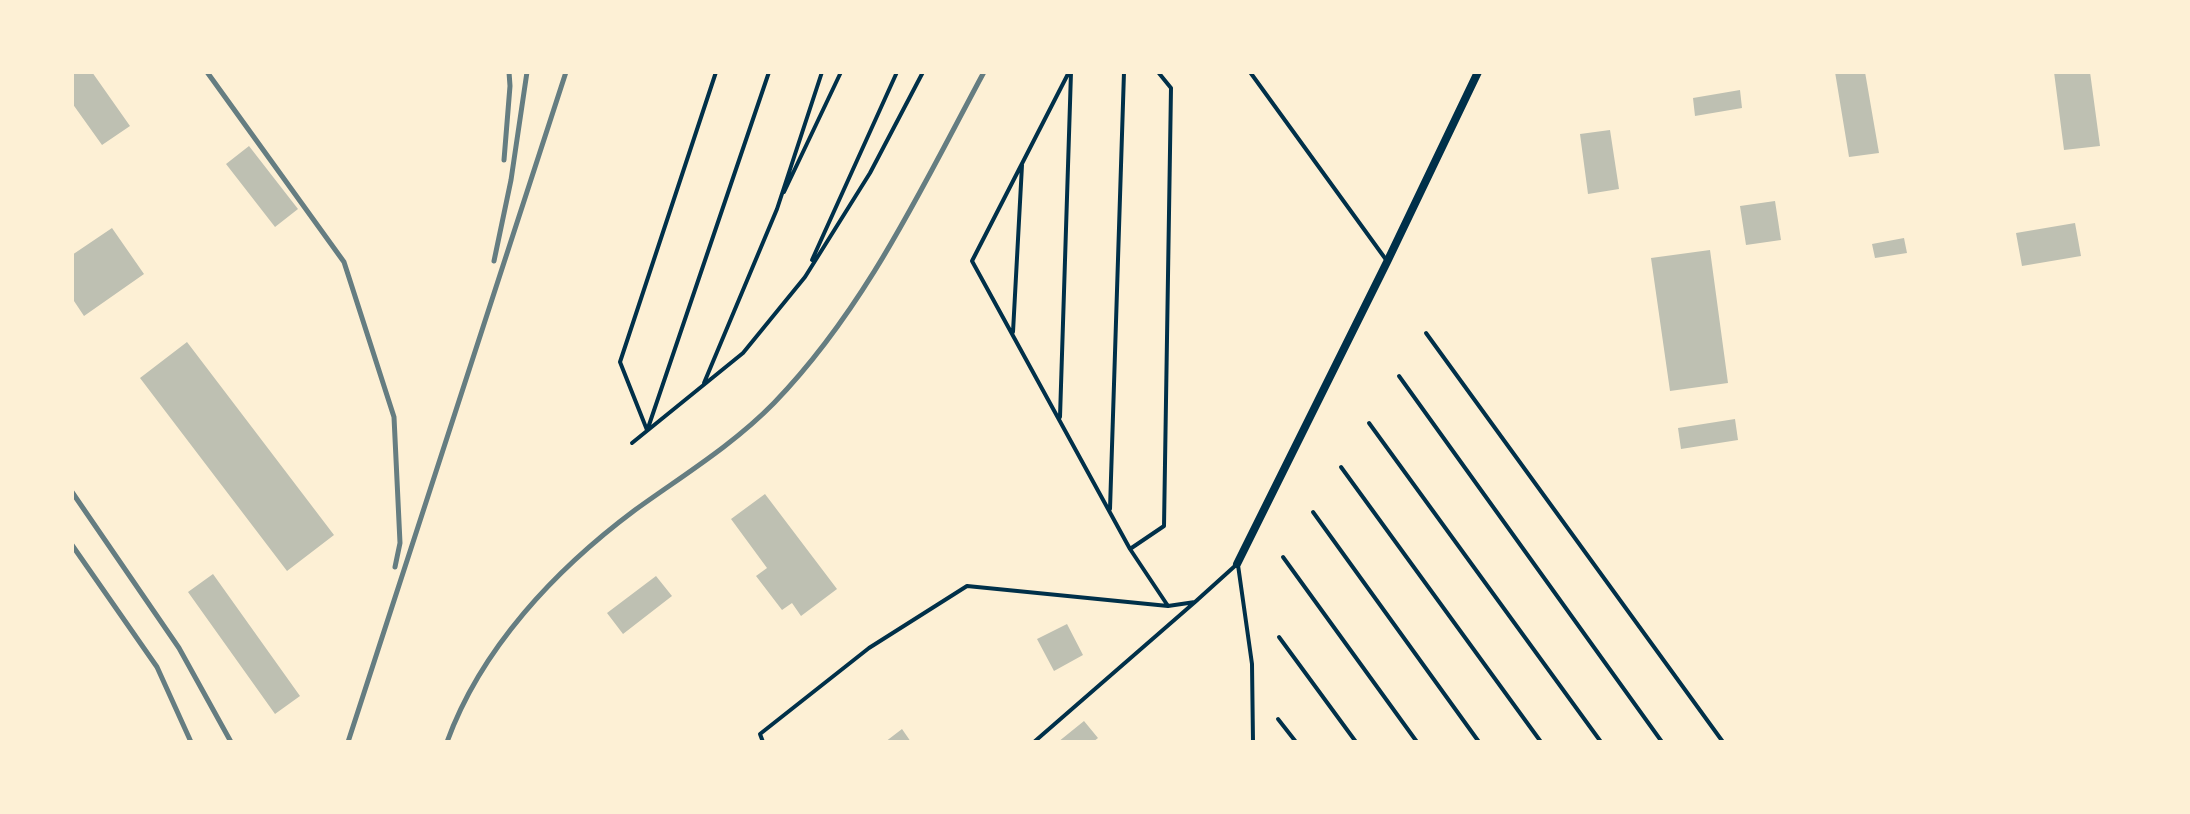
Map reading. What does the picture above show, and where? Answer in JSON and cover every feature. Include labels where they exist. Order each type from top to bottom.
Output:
[{"type":"street","points":[[1237,564],[1478,72]]},
{"type":"lane","points":[[647,430],[620,362],[716,72]]},
{"type":"lane","points":[[647,430],[769,72]]},
{"type":"lane","points":[[777,209],[822,72]]},
{"type":"lane","points":[[703,385],[777,209],[841,72]]},
{"type":"lane","points":[[805,277],[897,72]]},
{"type":"lane","points":[[632,443],[743,353],[805,277],[870,173],[923,72]]},
{"type":"lane","points":[[1070,72],[972,261],[1130,549],[1168,606]]},
{"type":"lane","points":[[1060,420],[1070,72]]},
{"type":"lane","points":[[1110,511],[1124,72]]},
{"type":"lane","points":[[1130,549],[1164,526],[1171,88],[1158,72]]},
{"type":"lane","points":[[1250,72],[1387,262]]},
{"type":"lane","points":[[1012,334],[1023,162]]},
{"type":"lane","points":[[1426,333],[1723,742]]},
{"type":"lane","points":[[1399,376],[1662,742]]},
{"type":"lane","points":[[1369,423],[1601,742]]},
{"type":"lane","points":[[1341,467],[1541,742]]},
{"type":"lane","points":[[1313,512],[1479,742]]},
{"type":"lane","points":[[1283,557],[1417,742]]},
{"type":"lane","points":[[1034,742],[1237,564]]},
{"type":"lane","points":[[1237,564],[1252,664],[1253,742]]},
{"type":"lane","points":[[763,742],[760,734],[869,648],[967,586],[1168,606],[1195,602]]},
{"type":"lane","points":[[1279,637],[1356,742]]},
{"type":"lane","points":[[1278,719],[1296,742]]},
{"type":"building","points":[[72,72],[92,72],[130,126],[102,145],[72,103]]},
{"type":"building","points":[[1835,72],[1865,72],[1879,153],[1849,157]]},
{"type":"building","points":[[2054,72],[2090,72],[2100,146],[2064,150]]},
{"type":"building","points":[[1740,90],[1742,108],[1695,116],[1693,98]]},
{"type":"building","points":[[1610,130],[1619,189],[1588,194],[1580,134]]},
{"type":"building","points":[[249,146],[298,209],[275,227],[226,164]]},
{"type":"building","points":[[1775,201],[1781,240],[1746,245],[1740,206]]},
{"type":"building","points":[[2075,223],[2081,256],[2022,266],[2016,233]]},
{"type":"building","points":[[112,228],[144,274],[84,316],[72,298],[72,255]]},
{"type":"building","points":[[1904,238],[1907,253],[1875,258],[1872,244]]},
{"type":"building","points":[[1710,250],[1728,383],[1670,391],[1651,258]]},
{"type":"building","points":[[187,342],[334,535],[287,571],[140,378]]},
{"type":"building","points":[[1735,419],[1738,440],[1681,449],[1678,428]]},
{"type":"building","points":[[765,494],[837,589],[801,616],[792,603],[782,610],[756,576],[767,568],[731,519]]},
{"type":"building","points":[[213,574],[300,696],[275,714],[188,592]]},
{"type":"building","points":[[656,576],[672,596],[623,634],[607,613]]},
{"type":"building","points":[[1067,624],[1083,655],[1054,671],[1037,639]]},
{"type":"building","points":[[1084,721],[1098,738],[1093,742],[1058,742]]},
{"type":"building","points":[[902,729],[911,742],[885,742]]},
{"type":"railway","points":[[207,72],[344,262],[394,417],[400,543],[395,567]]},
{"type":"railway","points":[[504,160],[509,72]]},
{"type":"railway","points":[[494,261],[511,180],[527,72]]},
{"type":"railway","points":[[348,742],[566,72]]},
{"type":"railway","points":[[447,742],[480,674],[524,613],[550,585],[635,510],[742,433],[807,366],[865,287],[915,202],[984,72]]},
{"type":"railway","points":[[72,492],[179,648],[231,742]]},
{"type":"railway","points":[[72,545],[157,667],[191,742]]}]
